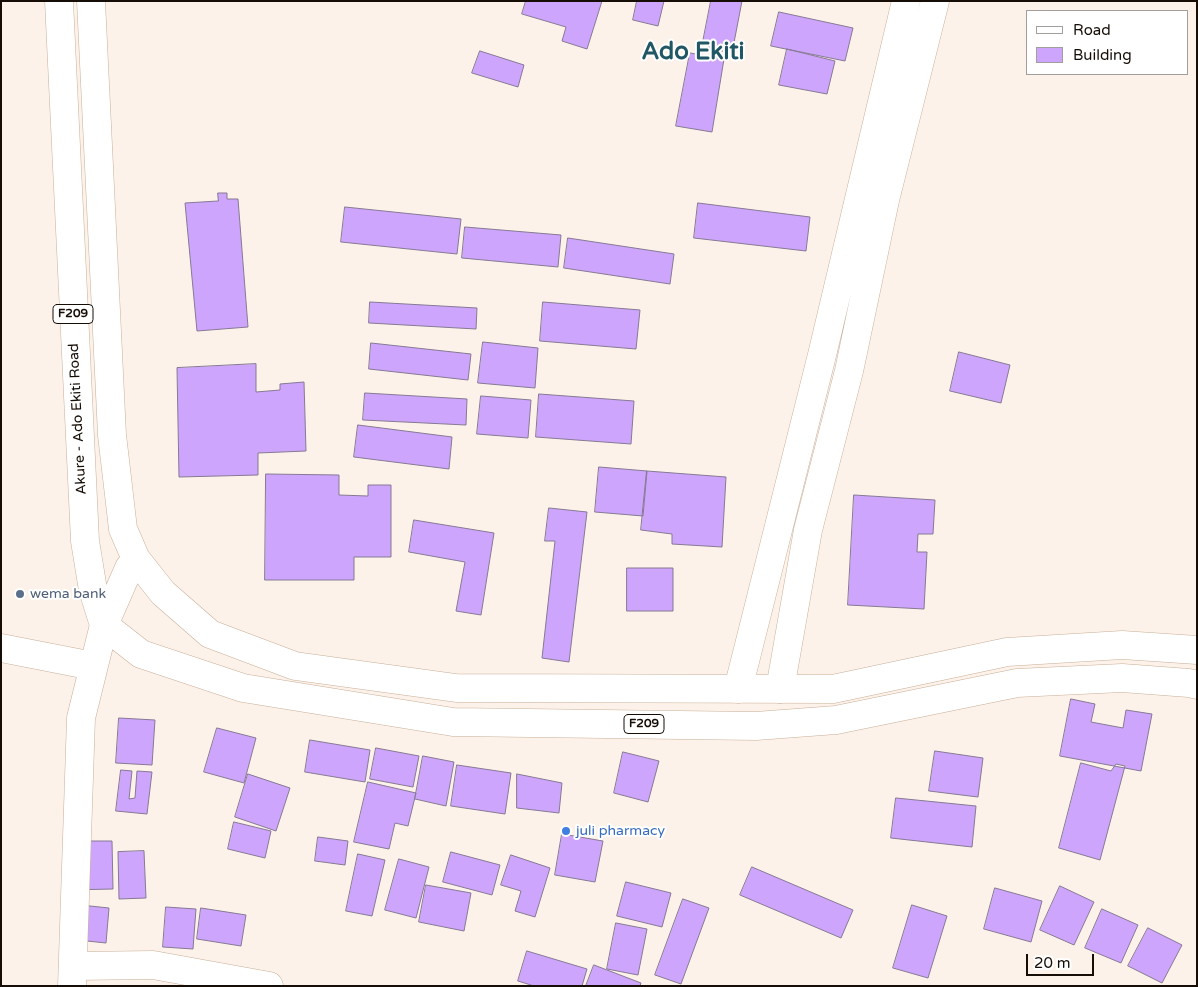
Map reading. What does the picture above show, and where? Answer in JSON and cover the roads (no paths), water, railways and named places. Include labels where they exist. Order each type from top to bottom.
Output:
[{"type":"main road","name":"Akure - Ado Ekiti Road","points":[[59,1],[85,541],[93,590],[104,625]]},
{"type":"main road","name":"F209","points":[[91,1],[112,445],[123,529],[136,559],[163,593],[210,634],[295,666],[456,688],[833,689],[1007,652],[1122,645],[1197,650]]},
{"type":"main road","points":[[738,690],[822,356],[906,1]]},
{"type":"main road","points":[[780,689],[808,530],[849,371],[885,200],[935,1]]},
{"type":"main road","points":[[136,559],[129,568],[104,625],[81,718],[73,976],[153,965],[269,986]]},
{"type":"main road","name":"F209","points":[[104,625],[141,654],[243,688],[453,722],[756,726],[836,720],[1017,683],[1122,678],[1197,685]]},
{"type":"main road","points":[[1,648],[93,666]]},
{"type":"place","name":"wema bank","points":[[20,594]]},
{"type":"place","name":"juli pharmacy","points":[[566,831]]},
{"type":"district","name":"Ado Ekiti","points":[[693,53]]}]
